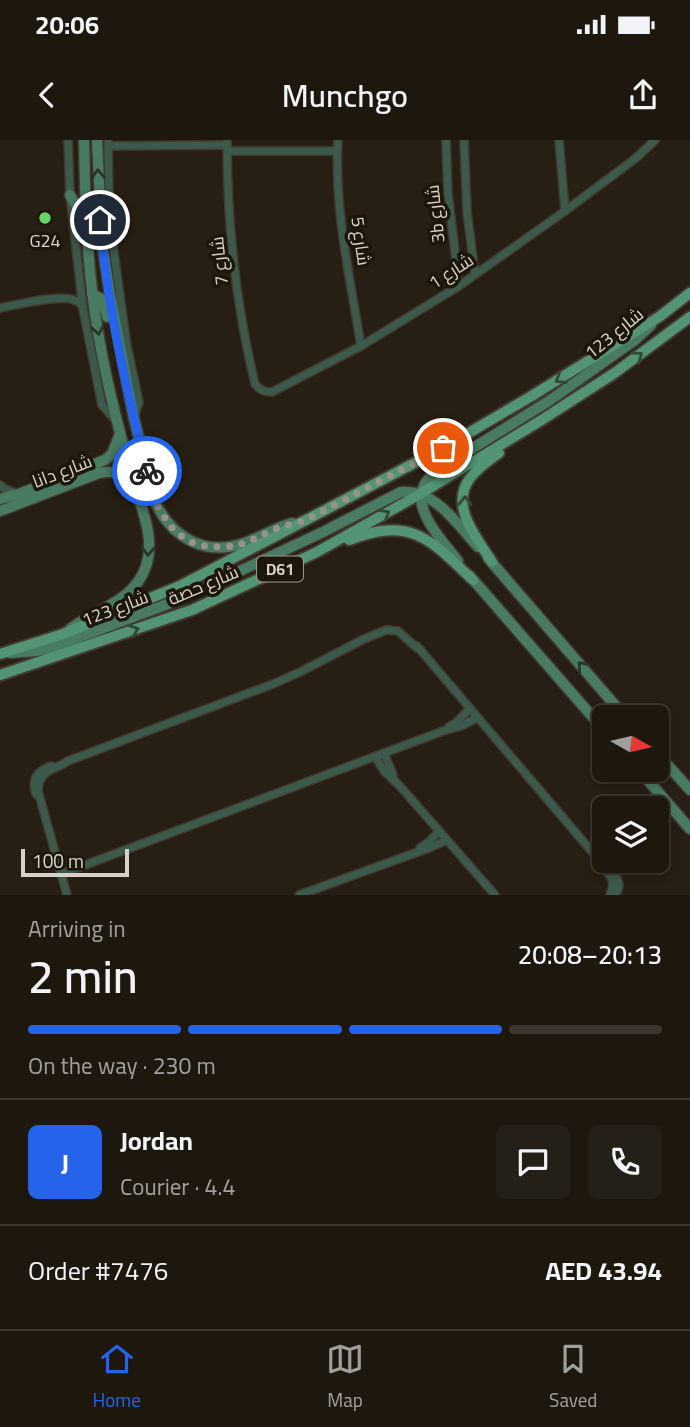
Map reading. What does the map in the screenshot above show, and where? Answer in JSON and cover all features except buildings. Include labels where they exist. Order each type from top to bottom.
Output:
[{"type":"main road","name":"شارع حصة","points":[[3,654],[63,634],[180,586],[306,520],[454,442],[659,317],[690,293]]},
{"type":"main road","name":"شارع حصة","points":[[0,676],[192,610],[317,552],[421,494],[540,421],[616,372],[690,317]]},
{"type":"main road","points":[[492,562],[466,521],[463,506],[466,484],[483,466],[540,421]]},
{"type":"main road","points":[[317,552],[377,531],[395,529],[430,541],[473,580]]},
{"type":"street","points":[[68,140],[70,195],[80,293],[102,405],[117,421]]},
{"type":"street","points":[[63,634],[135,587],[147,563],[149,549],[148,536],[102,357],[92,293],[84,140]]},
{"type":"street","points":[[97,140],[102,244],[134,419],[156,504],[170,526],[180,535],[205,546],[234,546],[306,520]]},
{"type":"street","name":"شارع 5","points":[[338,140],[341,219],[361,346]]},
{"type":"street","name":"3b شارع","points":[[446,140],[450,215],[459,285]]},
{"type":"street","name":"3b شارع","points":[[464,140],[467,212],[475,274]]},
{"type":"street","points":[[559,140],[565,211]]},
{"type":"street","name":"شارع 1","points":[[253,378],[259,389],[272,392],[361,346],[459,285],[565,211],[636,158],[655,140]]},
{"type":"street","points":[[134,419],[139,402],[127,346],[113,246],[108,143],[337,150]]},
{"type":"street","name":"شارع 7","points":[[227,145],[229,208],[237,281],[253,378]]},
{"type":"street","points":[[70,195],[87,225]]},
{"type":"street","points":[[0,308],[80,293],[100,296],[104,301],[114,347],[122,360]]},
{"type":"street","points":[[53,299],[72,299],[79,302],[83,309]]},
{"type":"street","name":"شارع 123","points":[[3,654],[51,648],[101,631],[178,600],[324,533],[401,492],[421,494],[427,480],[442,468],[550,401],[635,340],[659,317]]},
{"type":"street","name":"شارع دانا","points":[[0,511],[105,460],[112,454],[120,434]]},
{"type":"street","name":"شارع دانا","points":[[0,499],[108,471],[125,476],[134,484]]},
{"type":"street","points":[[0,485],[19,494]]},
{"type":"street","points":[[421,494],[439,505],[492,562],[615,705]]},
{"type":"street","points":[[421,494],[422,506],[431,526],[473,580],[592,716]]},
{"type":"street","points":[[67,895],[34,788],[35,776],[61,762],[273,684],[384,626],[395,625],[415,643],[417,649],[592,852]]},
{"type":"street","points":[[443,731],[457,722],[469,709]]},
{"type":"street","points":[[61,874],[477,718]]},
{"type":"street","points":[[384,753],[399,785]]},
{"type":"street","points":[[375,757],[495,895]]},
{"type":"street","points":[[669,766],[688,787]]},
{"type":"street","points":[[649,782],[690,829]]},
{"type":"street","points":[[410,854],[424,846],[439,831]]},
{"type":"street","points":[[299,895],[447,840]]},
{"type":"street","points":[[607,873],[613,887],[610,895]]},
{"type":"street","points":[[613,873],[619,880],[615,895]]},
{"type":"way so far","points":[[147,471],[162,516],[180,535],[205,546],[234,546],[306,520],[443,448]]},
{"type":"place","name":"G24","points":[[45,218]]},
{"type":"route","points":[[100,220],[122,360],[147,471]]}]
